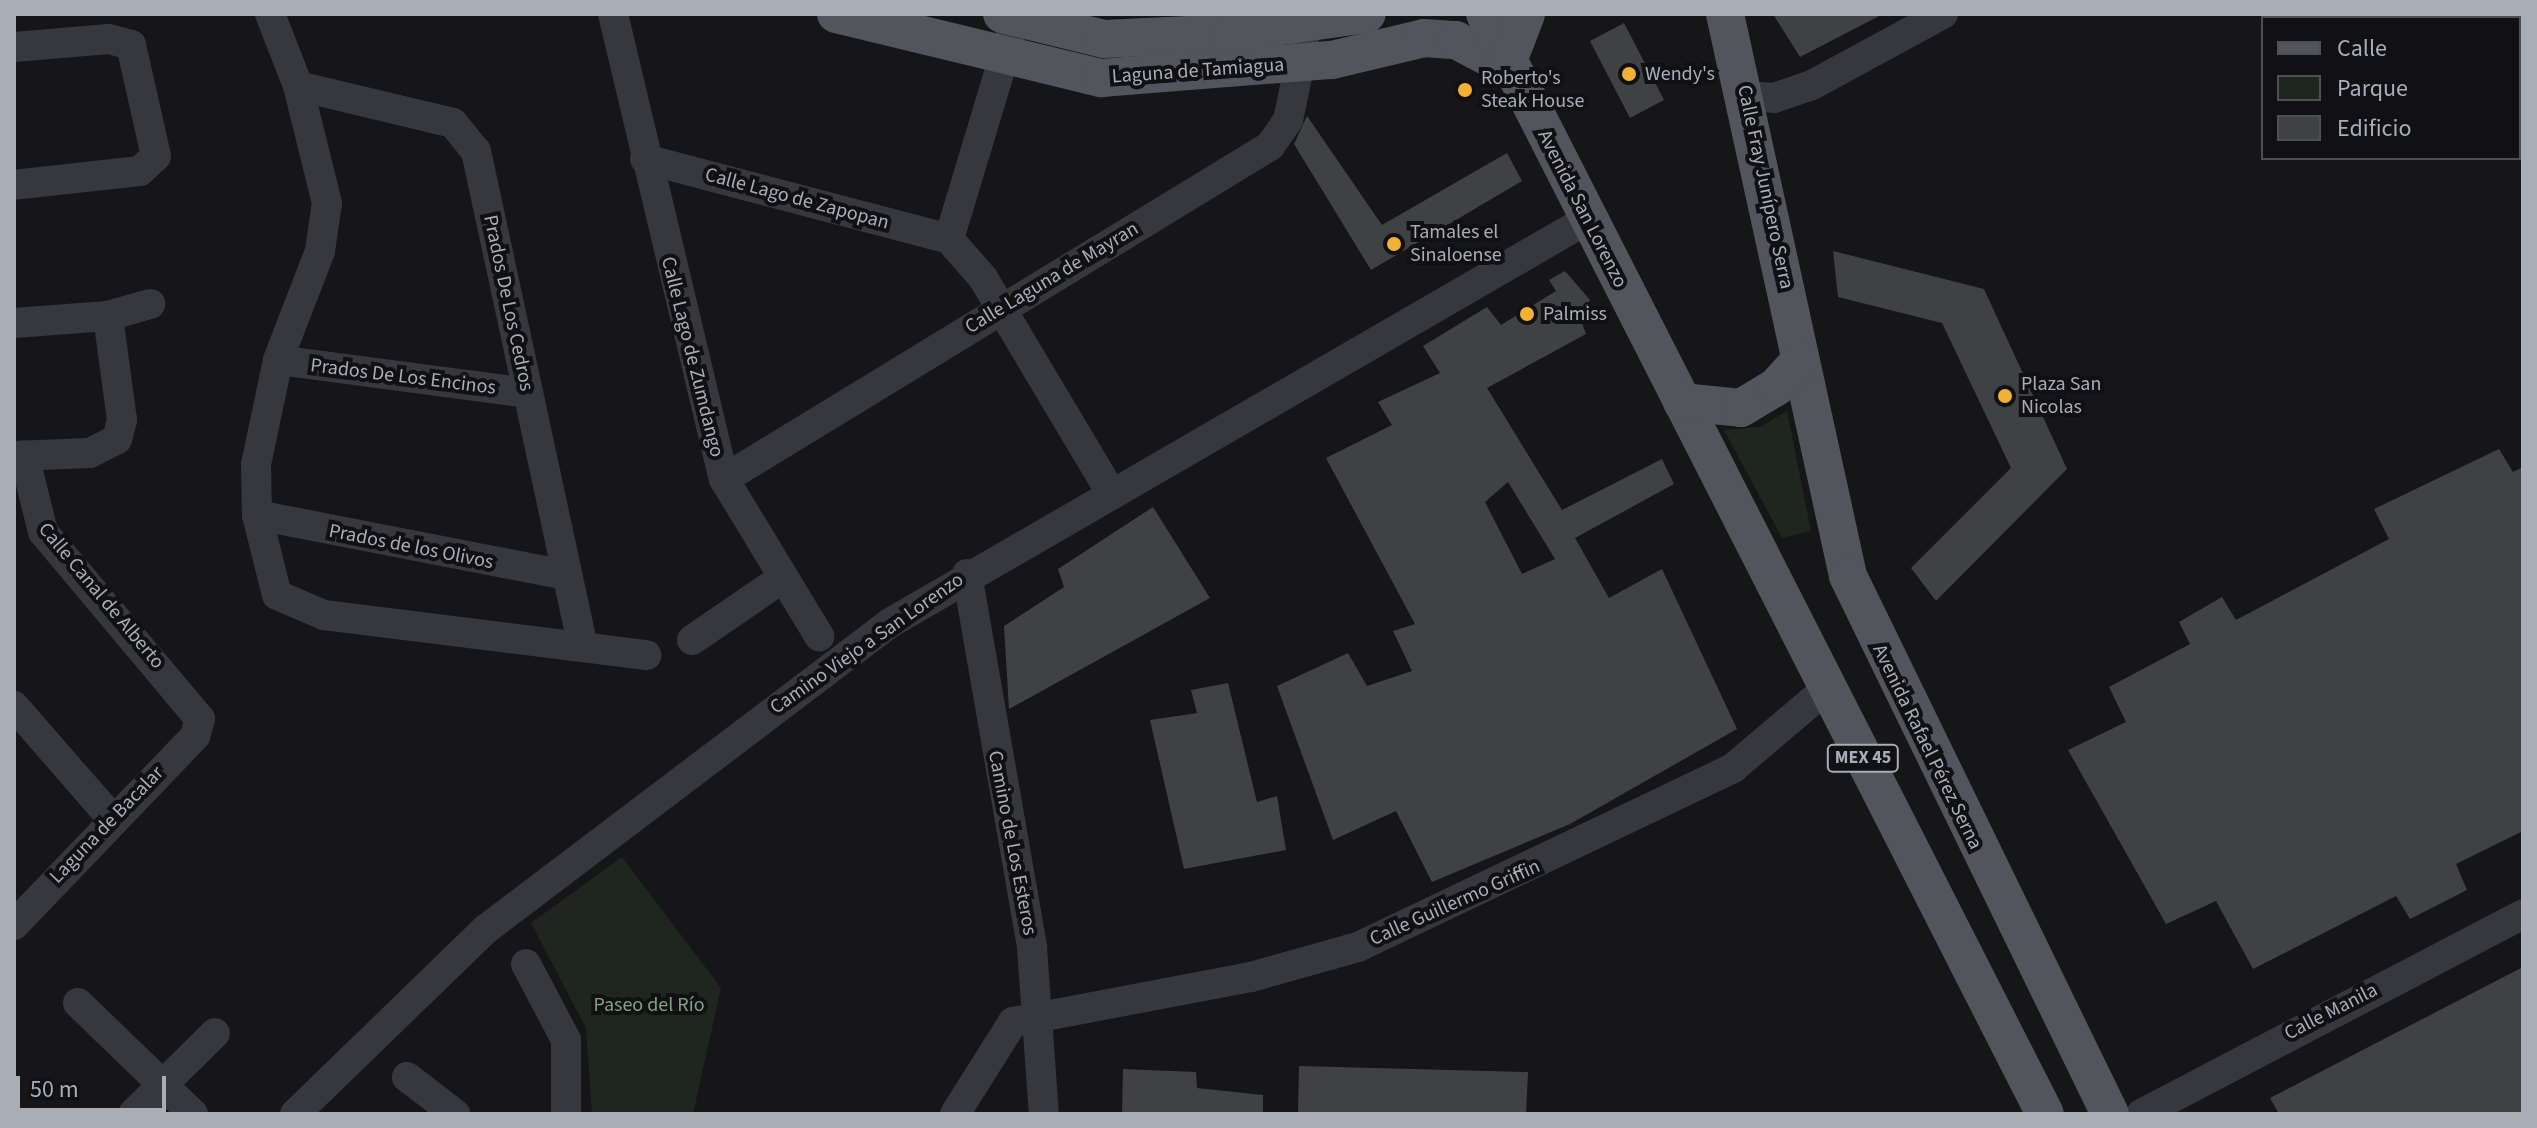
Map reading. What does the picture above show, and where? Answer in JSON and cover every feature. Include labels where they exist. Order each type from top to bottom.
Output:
[{"type":"main road","name":"Laguna de Tamiagua","points":[[836,14],[1000,58],[1101,78],[1302,62],[1424,38],[1456,40],[1510,65]]},
{"type":"main road","name":"Laguna de Tamiagua","points":[[1009,16],[1104,39],[1306,24],[1367,14]]},
{"type":"main road","name":"Avenida San Lorenzo","points":[[1485,14],[1682,402]]},
{"type":"main road","points":[[1510,65],[1526,14]]},
{"type":"main road","points":[[1711,14],[1743,80]]},
{"type":"main road","name":"Calle Fray Junípero Serra","points":[[1725,14],[1743,80],[1800,360]]},
{"type":"main road","points":[[1682,402],[1741,408],[1776,387],[1800,360]]},
{"type":"main road","name":"Avenida Rafael Pérez Serna","points":[[1800,360],[1848,576],[2110,1114]]},
{"type":"main road","name":"MEX 45","points":[[1682,402],[2045,1114]]},
{"type":"street","points":[[270,14],[295,77],[325,184],[326,224],[278,360],[256,464],[257,515],[277,595],[302,609],[647,655]]},
{"type":"street","points":[[287,14],[295,77]]},
{"type":"street","name":"Calle Lago de Zumdango","points":[[613,14],[620,55],[724,479],[781,579],[819,636]]},
{"type":"street","points":[[1009,16],[949,239],[1002,308],[1112,494]]},
{"type":"street","points":[[1743,80],[1774,98],[1812,85],[1928,17]]},
{"type":"street","name":"Calle Laguna de Mayran","points":[[724,479],[1270,146],[1288,120],[1302,62],[1306,24]]},
{"type":"street","points":[[14,47],[109,39],[131,45],[155,145],[151,165],[14,185]]},
{"type":"street","name":"Prados De Los Cedros","points":[[295,77],[438,118],[470,140],[583,647]]},
{"type":"street","name":"Calle Lago de Zapopan","points":[[645,159],[949,239]]},
{"type":"street","name":"Camino Viejo a San Lorenzo","points":[[295,1114],[531,893],[809,681],[967,574],[1112,494],[1588,219]]},
{"type":"street","points":[[14,323],[108,316],[150,304]]},
{"type":"street","points":[[19,455],[90,453],[117,439],[122,420],[108,316]]},
{"type":"street","name":"Prados De Los Encinos","points":[[278,360],[527,393]]},
{"type":"street","name":"Calle Canal de Alberto","points":[[19,455],[43,532],[195,706],[199,726]]},
{"type":"street","name":"Prados de los Olivos","points":[[257,515],[566,575]]},
{"type":"street","name":"Camino de Los Esteros","points":[[967,574],[1040,1015],[1044,1114]]},
{"type":"street","points":[[692,640],[781,579]]},
{"type":"street","name":"Calle Guillermo Griffin","points":[[955,1114],[1006,1027],[1040,1015],[1205,987],[1358,947],[1733,768],[1826,689]]},
{"type":"street","points":[[14,706],[111,817]]},
{"type":"street","name":"Laguna de Bacalar","points":[[14,925],[111,817],[199,726]]},
{"type":"street","name":"Calle Manila","points":[[2141,1114],[2523,914]]},
{"type":"street","points":[[526,964],[566,1040],[566,1114]]},
{"type":"street","points":[[78,1003],[193,1114]]},
{"type":"street","points":[[133,1114],[215,1033]]},
{"type":"street","points":[[407,1077],[455,1114]]},
{"type":"green space","points":[[1787,411],[1811,531],[1782,538],[1724,430],[1760,427]]},
{"type":"green space","name":"Paseo del Río","points":[[622,857],[721,988],[693,1114],[592,1114],[586,1028],[531,923]]},
{"type":"building","points":[[1773,14],[1883,14],[1800,57]]},
{"type":"building","name":"Wendy's","points":[[1624,23],[1664,100],[1630,118],[1590,41]]},
{"type":"building","points":[[1307,116],[1382,225],[1507,153],[1522,181],[1371,270],[1294,144]]},
{"type":"building","name":"Plaza San Nicolas","points":[[1833,251],[1984,289],[2067,469],[1936,601],[1911,568],[2011,468],[1942,323],[1838,297]]},
{"type":"building","points":[[1565,271],[1590,300],[1581,320],[1586,334],[1487,388],[1562,510],[1662,459],[1674,484],[1575,538],[1609,598],[1662,569],[1737,729],[1570,824],[1432,882],[1396,811],[1333,840],[1277,686],[1348,653],[1367,686],[1412,671],[1393,631],[1415,624],[1326,458],[1392,425],[1378,402],[1440,373],[1423,346],[1487,307],[1501,325],[1556,291],[1549,280]],"holes":[[[1508,482],[1555,559],[1522,574],[1485,502]]]},
{"type":"building","points":[[2499,449],[2513,472],[2523,467],[2523,831],[2456,864],[2467,890],[2410,919],[2396,896],[2253,969],[2216,901],[2166,924],[2068,750],[2126,722],[2109,687],[2190,644],[2179,622],[2222,597],[2236,620],[2389,539],[2374,509]]},
{"type":"building","points":[[1153,507],[1210,598],[1009,709],[1004,626],[1064,587],[1058,569]]},
{"type":"building","points":[[1228,683],[1257,802],[1277,796],[1286,850],[1184,869],[1150,720],[1197,713],[1191,690]]},
{"type":"building","points":[[2523,967],[2523,1114],[2279,1114],[2270,1098]]},
{"type":"building","points":[[1299,1066],[1528,1072],[1526,1114],[1298,1114]]},
{"type":"building","points":[[1123,1069],[1196,1072],[1197,1088],[1263,1095],[1263,1114],[1122,1114]]},
{"type":"place","name":"Wendy's","points":[[1629,74]]},
{"type":"place","name":"Roberto's Steak House","points":[[1465,90]]},
{"type":"place","name":"Tamales el Sinaloense","points":[[1394,244]]},
{"type":"place","name":"Palmiss","points":[[1527,314]]},
{"type":"place","name":"Plaza San Nicolas","points":[[2005,396]]}]
